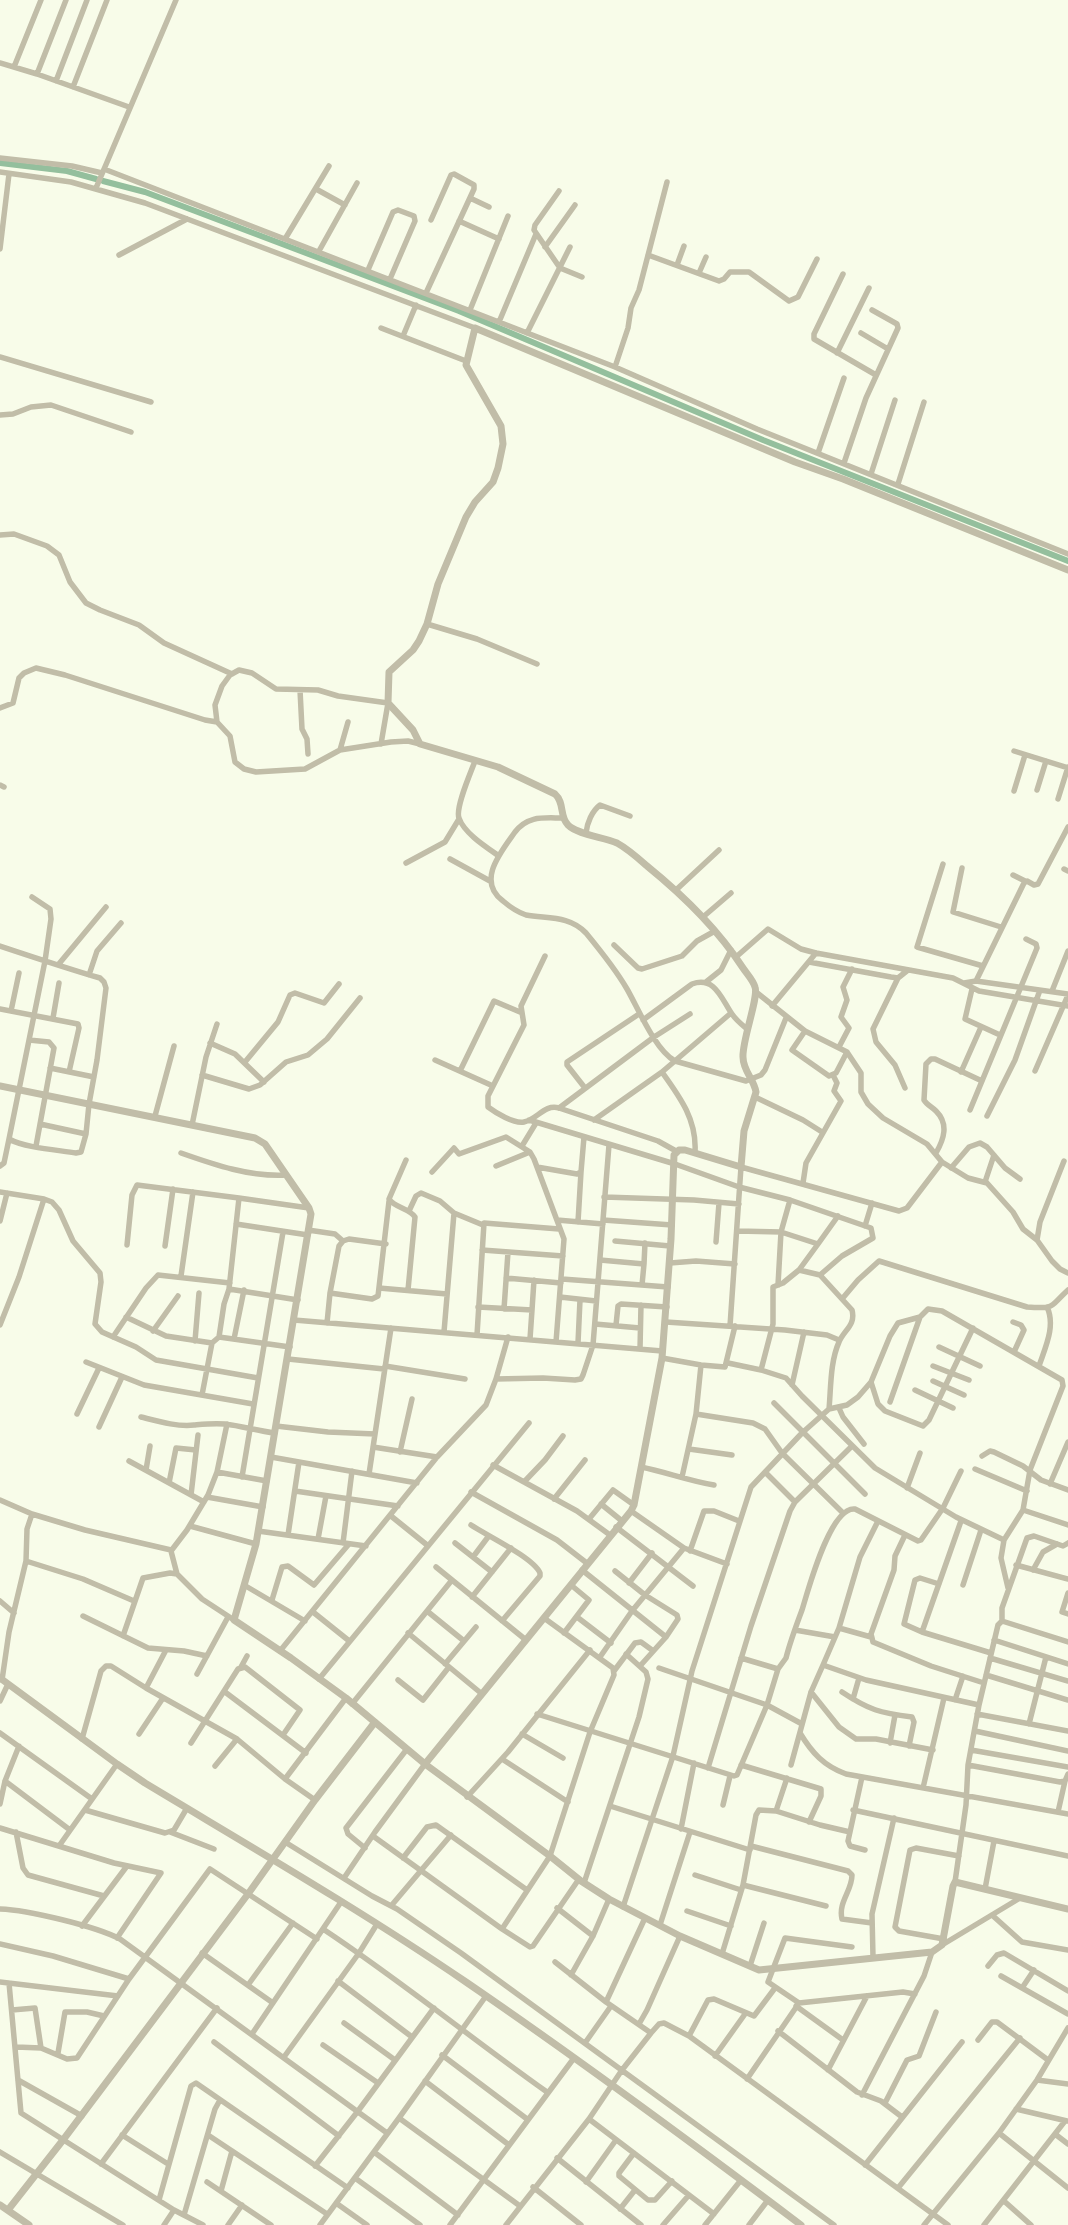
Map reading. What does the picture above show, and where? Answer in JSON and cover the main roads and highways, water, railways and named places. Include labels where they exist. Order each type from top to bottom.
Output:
[{"type":"waterway","points":[[0,163],[67,171],[96,179]]},
{"type":"waterway","points":[[103,181],[145,192],[459,311],[763,440],[1068,561]]}]
